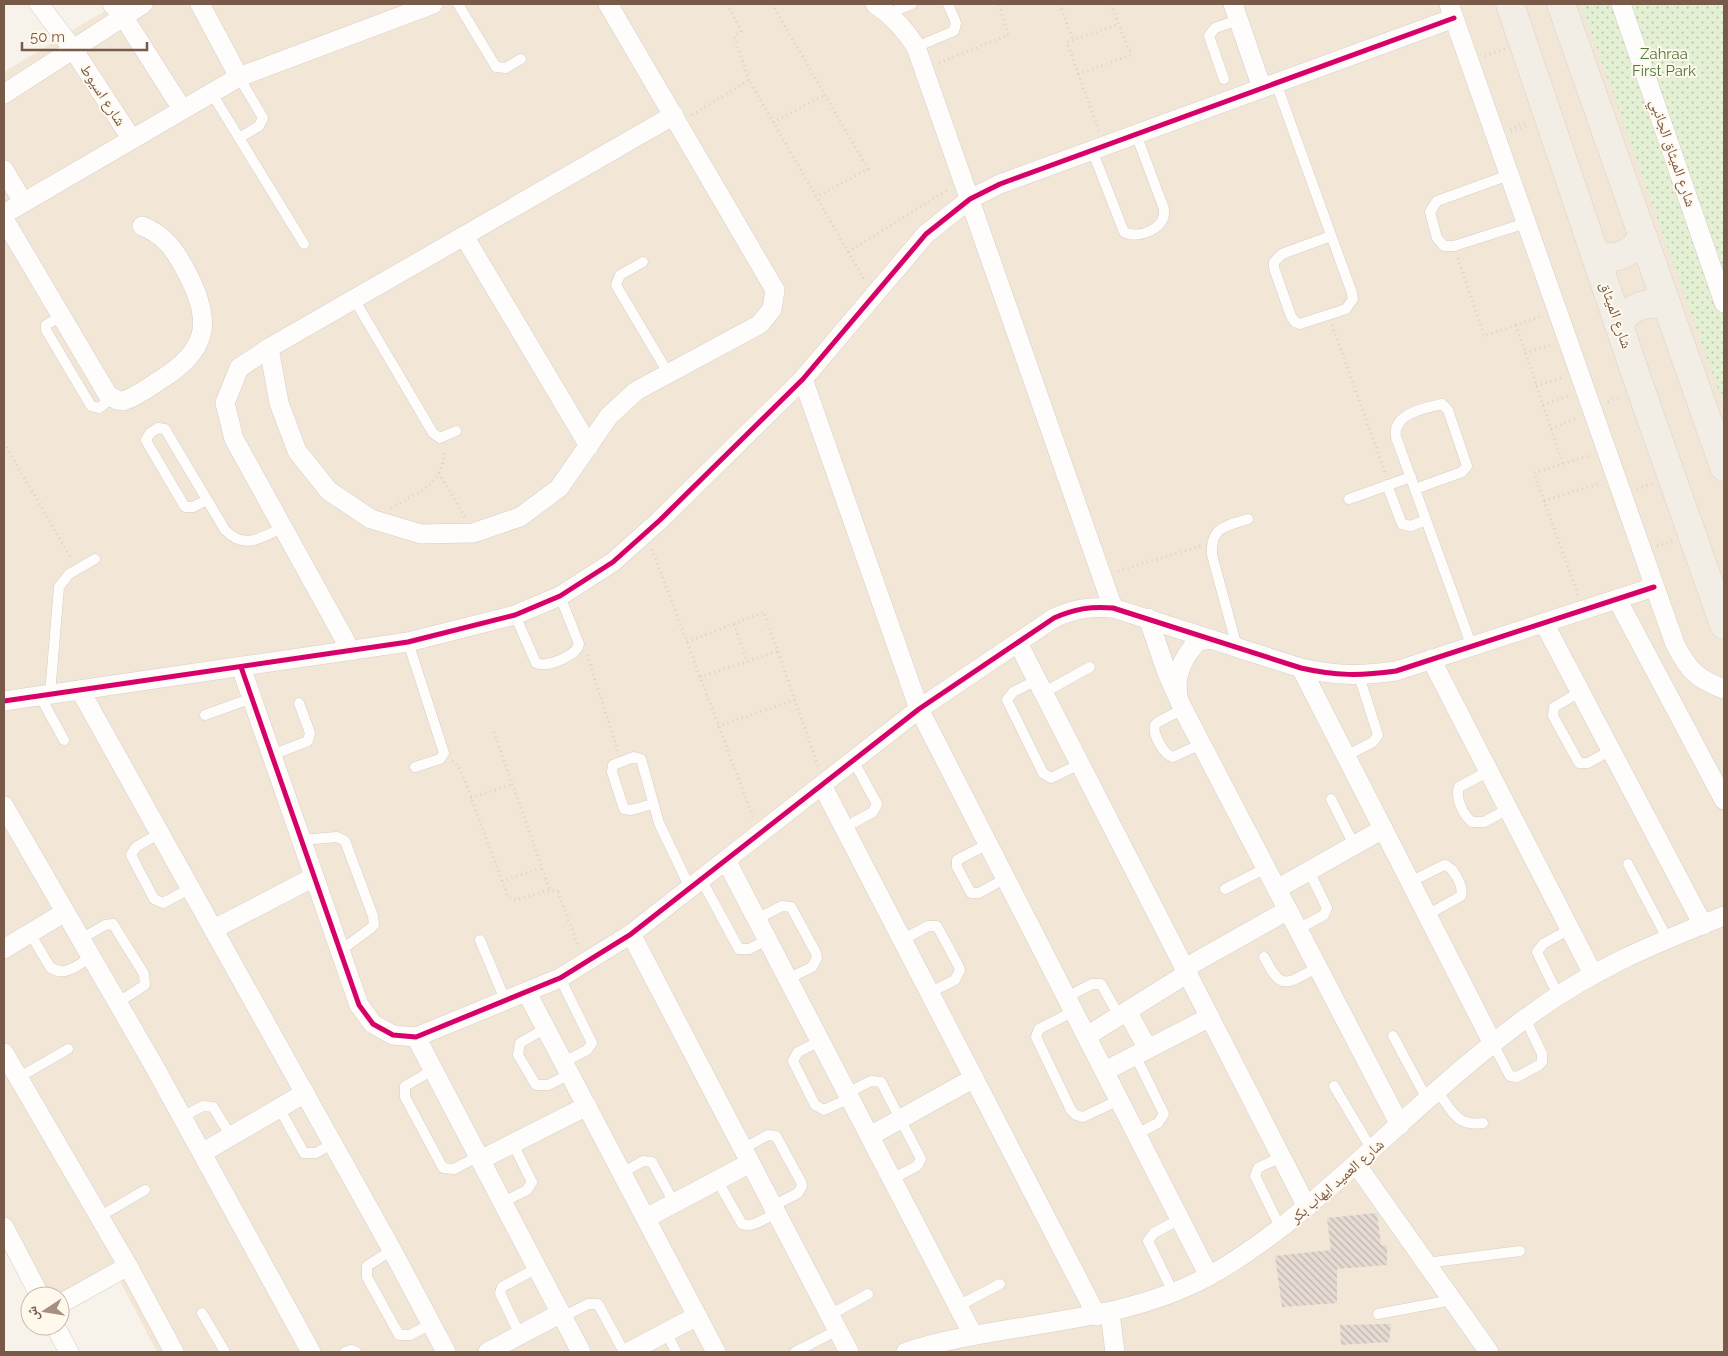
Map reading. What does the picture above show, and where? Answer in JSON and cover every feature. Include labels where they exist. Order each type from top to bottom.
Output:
[{"type":"main road","name":"شارع الميثاق","points":[[1510,4],[1618,324],[1724,625]]},
{"type":"main road","points":[[1561,4],[1667,306],[1723,457]]},
{"type":"main road","points":[[1596,256],[1610,259],[1623,256],[1635,248],[1643,237]]},
{"type":"main road","points":[[1618,324],[1627,312],[1639,305],[1653,302],[1667,306]]},
{"type":"street","name":"شارع اسيوط","points":[[39,4],[74,49],[131,138]]},
{"type":"street","points":[[4,94],[74,49],[117,10],[142,4]]},
{"type":"street","points":[[200,4],[239,77]]},
{"type":"street","points":[[4,214],[131,138],[239,77],[433,4]]},
{"type":"street","points":[[269,348],[279,403],[297,451],[329,491],[371,519],[421,534],[474,533],[520,517],[559,488],[610,416],[636,391],[760,324],[772,309],[775,290],[608,4]]},
{"type":"street","name":"شارع الميثاق الجانبي","points":[[1621,4],[1724,303]]},
{"type":"street","points":[[882,8],[904,29],[916,47],[1113,608]]},
{"type":"street","points":[[117,10],[182,109]]},
{"type":"street","points":[[4,701],[408,642],[515,615],[560,596],[613,562],[646,532],[803,379],[926,234],[970,199],[1000,184],[1269,86],[1451,11],[1585,390],[1599,407],[1606,450],[1654,587],[1685,665],[1702,681],[1724,689]]},
{"type":"street","points":[[1236,12],[1269,86]]},
{"type":"street","points":[[351,651],[234,439],[226,403],[239,368],[269,348],[464,236],[676,119]]},
{"type":"street","points":[[4,170],[23,202]]},
{"type":"street","points":[[4,219],[112,398],[123,401],[174,371],[188,360],[197,346],[203,329],[203,311],[199,294],[176,252],[162,236],[142,226]]},
{"type":"street","points":[[464,236],[589,446]]},
{"type":"street","points":[[803,379],[919,709],[1209,1276]]},
{"type":"street","points":[[241,667],[359,1006],[373,1024],[393,1036],[416,1036],[506,1002],[585,965],[631,934],[919,709],[1054,618],[1073,610],[1093,606],[1113,608],[1301,668],[1329,674],[1359,676],[1396,671],[1654,587]]},
{"type":"street","points":[[1617,599],[1724,800]]},
{"type":"street","points":[[1148,618],[1160,655],[1181,704],[1400,1125]]},
{"type":"street","points":[[1544,623],[1703,925]]},
{"type":"street","points":[[1181,704],[1176,688],[1181,666],[1198,641],[1212,639]]},
{"type":"street","points":[[1018,643],[1307,1207]]},
{"type":"street","points":[[1431,659],[1593,974]]},
{"type":"street","points":[[1301,668],[1493,1044]]},
{"type":"street","points":[[80,690],[333,1143],[446,1352]]},
{"type":"street","points":[[823,784],[929,993],[1103,1314],[1115,1352]]},
{"type":"street","points":[[4,806],[182,1117],[307,1351]]},
{"type":"street","points":[[1277,889],[1383,829]]},
{"type":"street","points":[[726,860],[973,1335]]},
{"type":"street","points":[[214,929],[314,877]]},
{"type":"street","points":[[1087,1036],[1186,971],[1288,910]]},
{"type":"street","points":[[4,949],[65,912]]},
{"type":"street","name":"شارع العميد ايهاب بكر","points":[[906,1352],[973,1335],[1103,1314],[1173,1292],[1209,1276],[1282,1229],[1525,1018],[1593,974],[1667,938],[1724,916]]},
{"type":"street","points":[[631,934],[849,1352]]},
{"type":"street","points":[[527,993],[716,1352]]},
{"type":"street","points":[[1123,1013],[1142,1052]]},
{"type":"street","points":[[1105,1071],[1210,1017]]},
{"type":"street","points":[[416,1036],[581,1352]]},
{"type":"street","points":[[4,1053],[128,1266],[174,1352]]},
{"type":"street","points":[[870,1136],[974,1078]]},
{"type":"street","points":[[202,1153],[305,1093]]},
{"type":"street","points":[[480,1158],[513,1144],[587,1106]]},
{"type":"street","points":[[646,1218],[717,1180],[747,1156]]},
{"type":"street","points":[[1356,1164],[1489,1352]]},
{"type":"street","points":[[4,1227],[35,1286]]},
{"type":"street","points":[[70,1298],[128,1266]]},
{"type":"street","points":[[488,1352],[520,1334],[562,1315]]},
{"type":"street","points":[[629,1352],[697,1316]]},
{"type":"street","points":[[60,1336],[69,1352]]},
{"type":"lane","points":[[458,4],[496,67],[506,68],[521,59]]},
{"type":"lane","points":[[882,8],[912,4]]},
{"type":"lane","points":[[916,47],[954,32],[956,23],[948,4]]},
{"type":"lane","points":[[1224,79],[1209,36],[1215,28],[1236,12]]},
{"type":"lane","points":[[239,77],[263,118],[259,126],[239,138]]},
{"type":"lane","points":[[1269,86],[1331,236],[1353,299],[1346,309],[1306,323],[1295,322],[1274,268],[1274,262],[1282,254],[1331,236]]},
{"type":"lane","points":[[210,92],[304,244]]},
{"type":"lane","points":[[1098,148],[1124,232],[1130,236],[1137,235],[1159,227],[1163,222],[1164,209],[1136,134]]},
{"type":"lane","points":[[1509,176],[1437,201],[1432,206],[1430,218],[1437,238],[1444,246],[1454,246],[1526,223]]},
{"type":"lane","points":[[643,262],[620,276],[616,285],[668,373]]},
{"type":"lane","points":[[354,299],[433,433],[440,438],[456,431]]},
{"type":"lane","points":[[1415,489],[1462,472],[1467,466],[1446,406],[1438,405],[1402,418],[1397,422],[1395,430],[1396,437],[1472,647]]},
{"type":"lane","points":[[207,500],[193,507],[185,507],[146,440],[150,433],[158,428],[166,429],[225,530],[232,538],[243,542],[254,541],[282,528]]},
{"type":"lane","points":[[1349,499],[1411,477]]},
{"type":"lane","points":[[1388,485],[1402,524],[1411,526],[1426,520]]},
{"type":"lane","points":[[1238,647],[1212,555],[1211,543],[1216,532],[1225,526],[1248,519]]},
{"type":"lane","points":[[64,740],[45,695],[59,587],[63,580],[95,559]]},
{"type":"lane","points":[[515,615],[533,658],[541,665],[574,653],[579,644],[560,596]]},
{"type":"lane","points":[[408,642],[443,749],[443,757],[415,767]]},
{"type":"lane","points":[[1080,764],[1051,778],[1043,773],[1007,700],[1013,692],[1040,686],[1090,667]]},
{"type":"lane","points":[[1346,756],[1373,742],[1378,735],[1359,676]]},
{"type":"lane","points":[[1580,692],[1554,707],[1553,716],[1579,762],[1588,763],[1611,750]]},
{"type":"lane","points":[[204,715],[252,698]]},
{"type":"lane","points":[[272,755],[308,741],[310,733],[299,703]]},
{"type":"lane","points":[[1181,704],[1155,725],[1155,733],[1166,753],[1173,757],[1201,744]]},
{"type":"lane","points":[[653,804],[631,810],[624,809],[611,769],[613,765],[634,757],[641,759],[659,823],[739,949],[749,949],[767,940]]},
{"type":"lane","points":[[844,828],[873,812],[877,804],[853,760]]},
{"type":"lane","points":[[1489,771],[1459,787],[1458,798],[1468,818],[1472,822],[1484,822],[1508,809]]},
{"type":"lane","points":[[1331,800],[1354,845]]},
{"type":"lane","points":[[160,833],[136,847],[131,855],[154,899],[163,903],[191,888]]},
{"type":"lane","points":[[301,840],[337,837],[345,841],[373,916],[374,920],[371,928],[340,951]]},
{"type":"lane","points":[[988,844],[958,860],[956,867],[971,893],[979,893],[1006,878]]},
{"type":"lane","points":[[1628,864],[1667,938]]},
{"type":"lane","points":[[1410,882],[1445,865],[1455,875],[1461,888],[1461,896],[1427,915]]},
{"type":"lane","points":[[1225,889],[1266,868]]},
{"type":"lane","points":[[1298,929],[1326,912],[1326,904],[1309,871]]},
{"type":"lane","points":[[757,919],[782,906],[791,907],[816,953],[817,958],[812,967],[788,979]]},
{"type":"lane","points":[[80,939],[104,925],[114,924],[140,966],[146,979],[145,985],[117,1003]]},
{"type":"lane","points":[[902,940],[928,926],[937,926],[958,965],[960,970],[955,980],[929,993]]},
{"type":"lane","points":[[1558,995],[1537,952],[1543,944],[1570,929]]},
{"type":"lane","points":[[30,933],[50,967],[55,970],[67,971],[91,957]]},
{"type":"lane","points":[[480,940],[506,1002]]},
{"type":"lane","points":[[1264,957],[1275,977],[1280,981],[1294,980],[1318,968]]},
{"type":"lane","points":[[546,1028],[525,1039],[517,1048],[518,1055],[527,1072],[536,1085],[542,1087],[567,1068],[592,1043],[560,978]]},
{"type":"lane","points":[[1119,1100],[1083,1117],[1076,1115],[1071,1110],[1036,1037],[1039,1029],[1092,984],[1101,984],[1123,1013]]},
{"type":"lane","points":[[1493,1044],[1510,1076],[1517,1077],[1540,1065],[1542,1054],[1525,1018]]},
{"type":"lane","points":[[1394,1036],[1433,1096],[1460,1120],[1471,1125],[1483,1123]]},
{"type":"lane","points":[[820,1041],[798,1052],[793,1061],[818,1108],[824,1110],[871,1080],[881,1082],[902,1118],[922,1158],[917,1166],[892,1179]]},
{"type":"lane","points":[[18,1078],[68,1049]]},
{"type":"lane","points":[[1137,1134],[1158,1123],[1164,1114],[1142,1052]]},
{"type":"lane","points":[[434,1070],[405,1086],[404,1096],[443,1168],[454,1169],[480,1158]]},
{"type":"lane","points":[[1334,1086],[1372,1150]]},
{"type":"lane","points":[[182,1117],[203,1106],[213,1107],[231,1136]]},
{"type":"lane","points":[[278,1108],[304,1153],[316,1153],[333,1143]]},
{"type":"lane","points":[[717,1180],[742,1224],[748,1226],[755,1224],[798,1193],[802,1186],[801,1182],[776,1136],[768,1135],[747,1156]]},
{"type":"lane","points":[[503,1202],[527,1190],[532,1182],[513,1144]]},
{"type":"lane","points":[[1281,1157],[1258,1168],[1255,1176],[1282,1229]]},
{"type":"lane","points":[[622,1172],[643,1161],[652,1162],[674,1203]]},
{"type":"lane","points":[[99,1217],[146,1190]]},
{"type":"lane","points":[[1173,1292],[1148,1242],[1154,1233],[1180,1219]]},
{"type":"lane","points":[[392,1250],[370,1262],[366,1272],[387,1316],[396,1331],[405,1336],[431,1324]]},
{"type":"lane","points":[[1426,1263],[1520,1251]]},
{"type":"lane","points":[[520,1334],[500,1293],[502,1287],[537,1268]]},
{"type":"lane","points":[[958,1306],[1000,1284]]},
{"type":"lane","points":[[795,1352],[868,1294]]},
{"type":"lane","points":[[1378,1314],[1452,1300]]},
{"type":"lane","points":[[562,1315],[588,1304],[598,1304],[624,1352]]},
{"type":"lane","points":[[202,1313],[225,1352]]},
{"type":"lane","points":[[666,1332],[676,1352]]},
{"type":"lane","points":[[345,1352],[351,1350],[356,1352]]},
{"type":"path","points":[[728,4],[741,31],[734,36],[748,80],[873,296]]},
{"type":"path","points":[[772,4],[868,169],[816,197]]},
{"type":"path","points":[[924,69],[1008,35],[999,4]]},
{"type":"path","points":[[1060,4],[1073,40]]},
{"type":"path","points":[[1078,74],[1131,55],[1111,4]]},
{"type":"path","points":[[1098,148],[1078,74],[1067,42],[1119,24]]},
{"type":"path","points":[[1485,56],[1492,54]]},
{"type":"path","points":[[676,119],[748,80]]},
{"type":"path","points":[[773,122],[825,95]]},
{"type":"path","points":[[848,252],[964,180]]},
{"type":"path","points":[[1454,246],[1484,336],[1557,310]]},
{"type":"path","points":[[1329,315],[1388,485]]},
{"type":"path","points":[[1516,325],[1563,464]]},
{"type":"path","points":[[1525,353],[1567,339]]},
{"type":"path","points":[[1536,386],[1579,372]]},
{"type":"path","points":[[1543,405],[1585,390]]},
{"type":"path","points":[[1551,429],[1614,400]]},
{"type":"path","points":[[371,519],[433,484],[439,473],[444,456],[445,437]]},
{"type":"path","points":[[4,444],[78,569]]},
{"type":"path","points":[[1583,610],[1534,473],[1606,450]]},
{"type":"path","points":[[439,473],[474,533]]},
{"type":"path","points":[[1544,501],[1616,478]]},
{"type":"path","points":[[1637,489],[1645,486]]},
{"type":"path","points":[[646,532],[759,834]]},
{"type":"path","points":[[1656,546],[1669,542]]},
{"type":"path","points":[[1102,576],[1211,543]]},
{"type":"path","points":[[687,642],[764,612],[823,784]]},
{"type":"path","points":[[734,624],[747,662]]},
{"type":"path","points":[[579,644],[590,662],[622,762]]},
{"type":"path","points":[[700,677],[778,651]]},
{"type":"path","points":[[718,726],[795,700]]},
{"type":"path","points":[[494,732],[550,890]]},
{"type":"path","points":[[443,757],[459,767],[508,897],[513,900],[555,890],[560,895],[585,965]]},
{"type":"path","points":[[471,798],[513,784]]},
{"type":"path","points":[[502,881],[542,868]]},
{"type":"shaded area","points":[[116,4],[1724,4],[1724,1352],[157,1352],[119,1279],[70,1293],[70,1286],[30,1286],[4,1240],[4,72]]},
{"type":"green space","name":"Zahraa First Park","points":[[1581,4],[1724,4],[1724,406]]},
{"type":"building","points":[[1377,1213],[1381,1245],[1387,1245],[1387,1265],[1337,1269],[1337,1303],[1282,1307],[1275,1256],[1331,1250],[1327,1218]]},
{"type":"building","points":[[1391,1324],[1389,1342],[1341,1345],[1340,1325]]},
{"type":"cycle path","points":[[4,701],[408,642],[515,615],[560,596],[613,562],[660,520],[803,379],[926,234],[970,199],[1000,184],[1454,18]]},
{"type":"cycle path","points":[[241,667],[359,1005],[373,1024],[393,1035],[416,1037],[560,978],[631,934],[919,709],[1061,615],[1076,610],[1097,607],[1113,608],[1301,668],[1337,674],[1371,674],[1396,671],[1654,587]]}]
